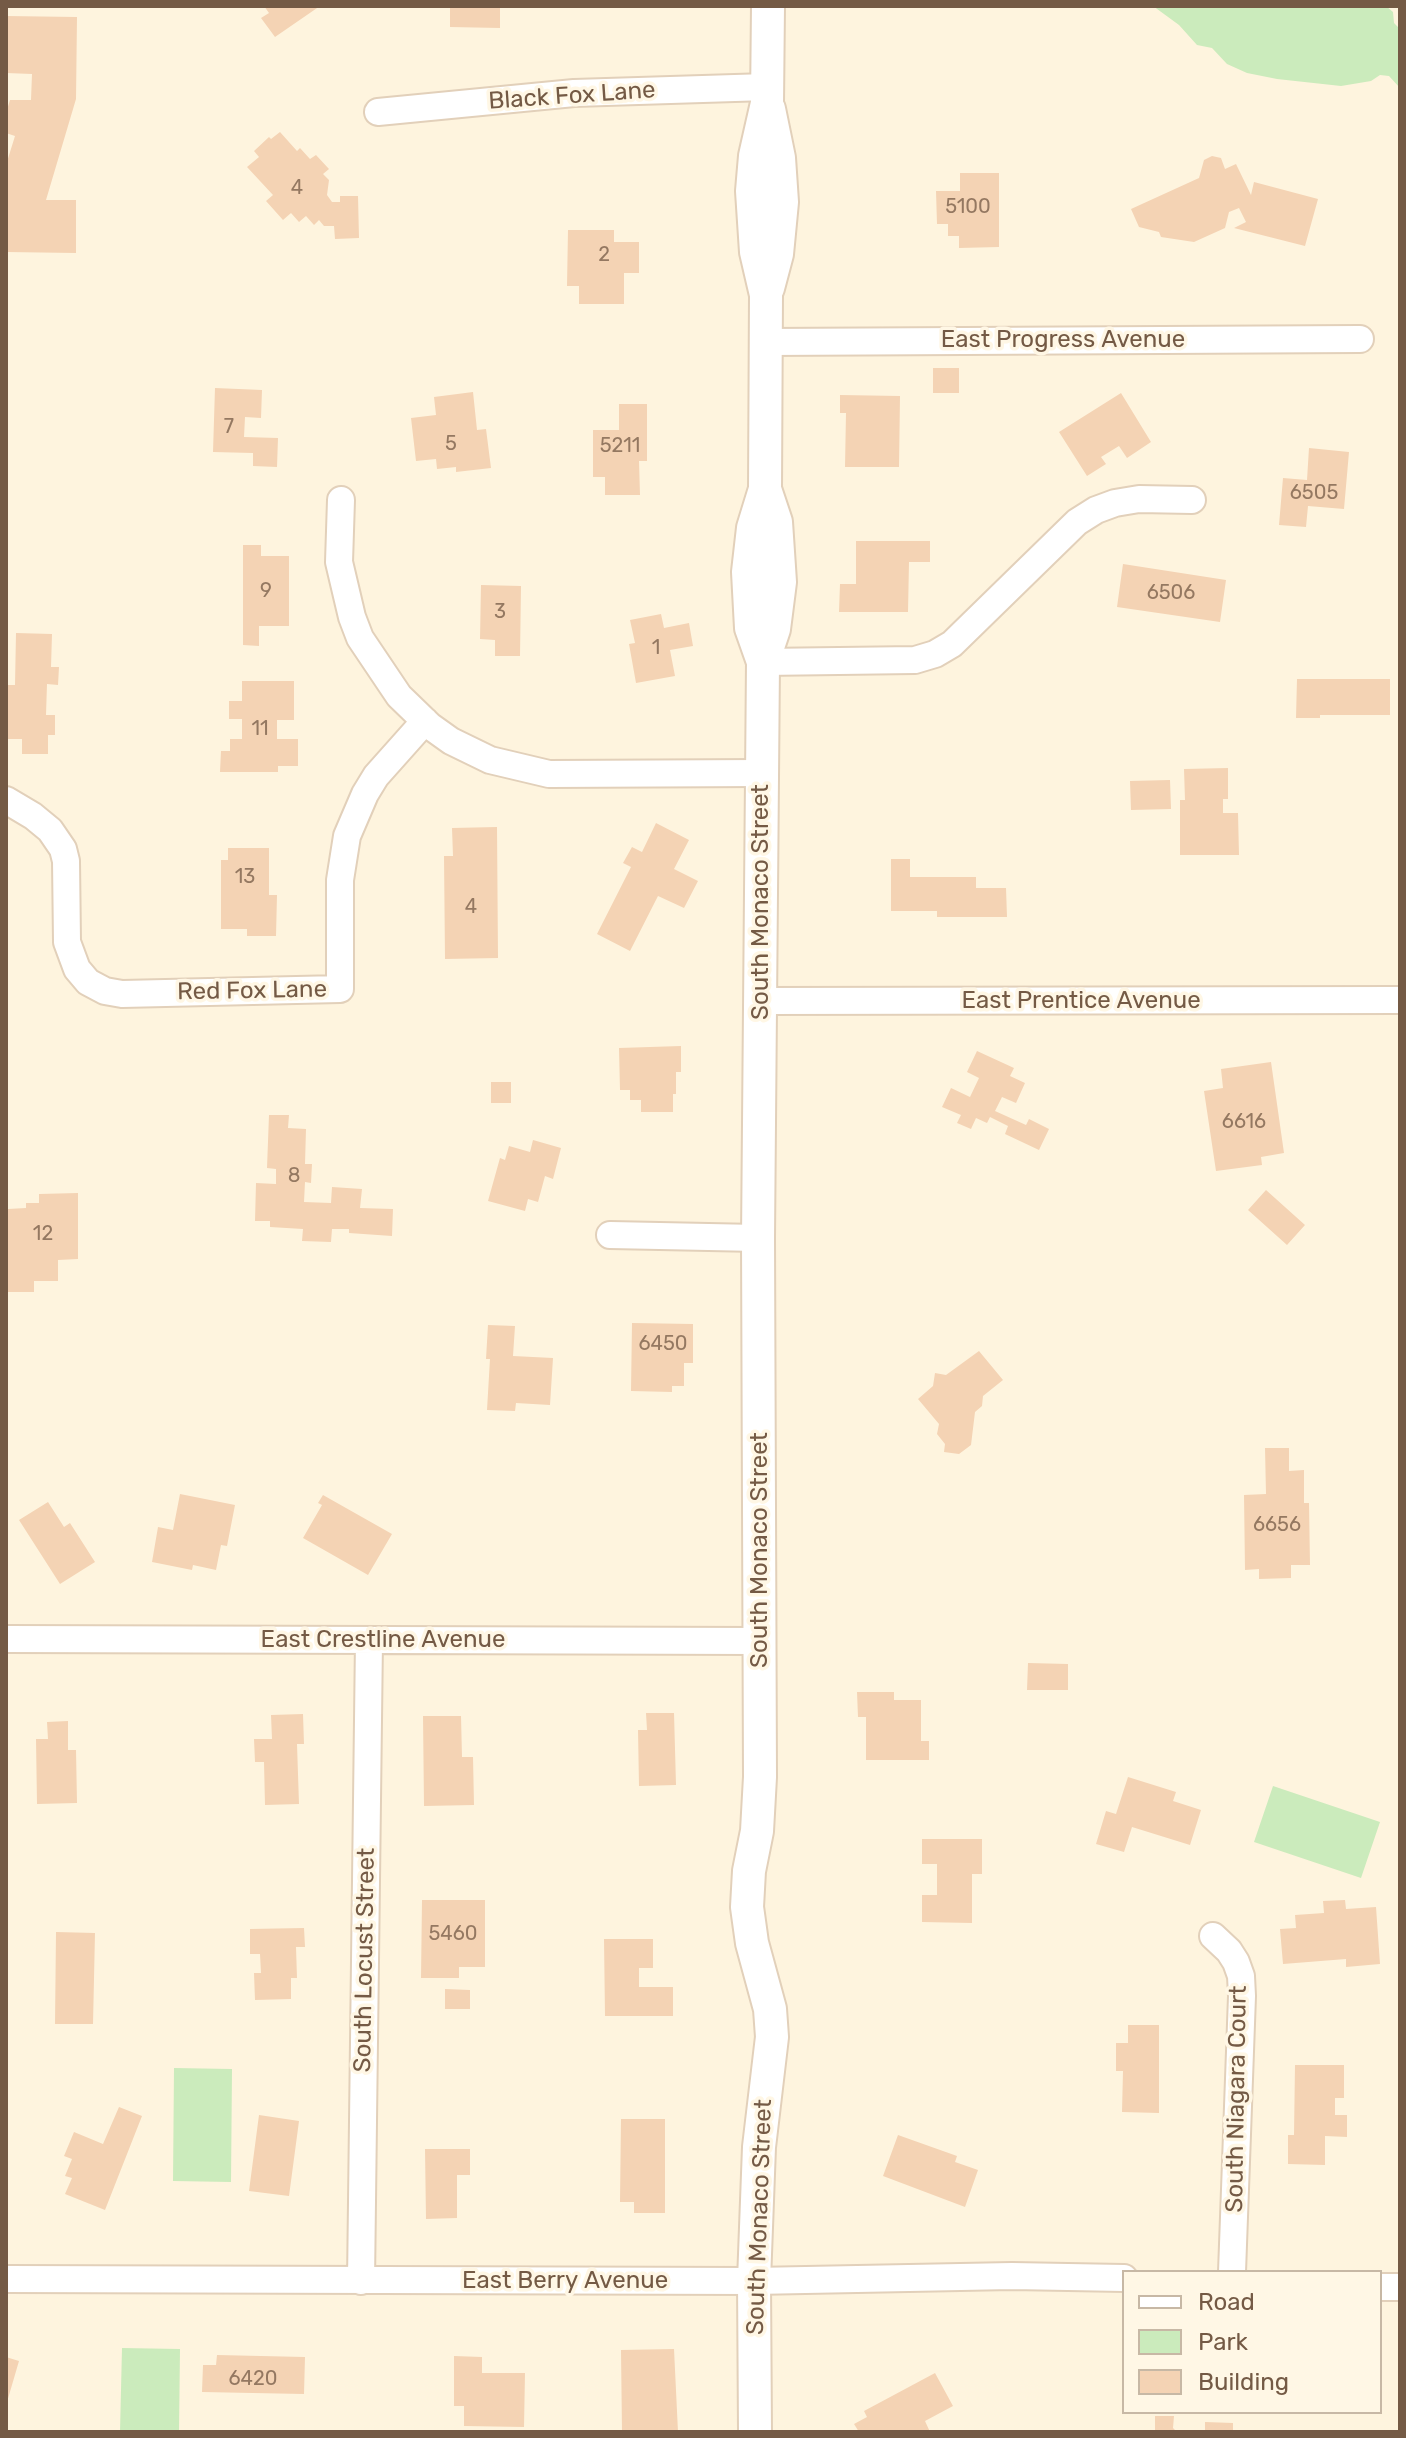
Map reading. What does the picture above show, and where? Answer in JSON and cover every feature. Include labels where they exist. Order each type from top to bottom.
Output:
[{"type":"street","name":"South Monaco Street","points":[[755,2432],[754,2281],[761,2124],[772,2037],[770,2009],[752,1943],[747,1907],[760,1796],[758,1238],[763,662],[774,629],[780,582],[776,522],[765,489],[766,295],[777,254],[782,202],[778,149],[767,95],[768,6]]},
{"type":"street","name":"Black Fox Lane","points":[[378,112],[574,93],[767,95]]},
{"type":"street","name":"East Progress Avenue","points":[[766,342],[1360,339]]},
{"type":"street","points":[[763,662],[915,660],[935,654],[952,644],[1077,522],[1096,510],[1139,499],[1192,500]]},
{"type":"street","points":[[341,500],[339,562],[352,617],[372,659],[399,696],[451,741],[490,760],[549,774],[762,773]]},
{"type":"street","name":"Red Fox Lane","points":[[6,800],[50,830],[63,849],[66,861],[67,942],[77,969],[88,982],[105,991],[122,994],[340,989],[340,880],[347,836],[376,776],[425,721]]},
{"type":"street","name":"East Prentice Avenue","points":[[761,1001],[1400,1000]]},
{"type":"street","points":[[610,1235],[758,1238]]},
{"type":"street","name":"East Crestline Avenue","points":[[6,1639],[760,1641]]},
{"type":"street","name":"South Locust Street","points":[[361,2281],[369,1640]]},
{"type":"street","name":"South Niagara Court","points":[[1213,1936],[1229,1951],[1241,1976],[1232,2270]]},
{"type":"street","name":"East Berry Avenue","points":[[6,2279],[754,2281],[1012,2276],[1122,2278]]},
{"type":"green space","points":[[1153,6],[1386,6],[1393,12],[1394,23],[1400,29],[1400,88],[1389,76],[1380,75],[1371,81],[1341,86],[1247,73],[1227,64],[1212,48],[1197,45],[1179,25]]},
{"type":"green space","points":[[1273,1786],[1380,1822],[1361,1878],[1254,1842]]},
{"type":"green space","points":[[174,2068],[232,2069],[231,2182],[173,2181]]},
{"type":"green space","points":[[122,2348],[180,2349],[179,2432],[120,2432]]},
{"type":"building","points":[[264,6],[320,6],[275,37],[261,18],[269,13]]},
{"type":"building","points":[[450,6],[500,6],[500,28],[450,27]]},
{"type":"building","points":[[6,16],[77,17],[76,99],[46,200],[76,200],[76,253],[6,252],[6,165],[15,136],[6,133],[6,113],[10,100],[31,100],[32,74],[6,73]]},
{"type":"building","points":[[280,132],[297,151],[300,148],[310,159],[316,155],[329,169],[323,174],[329,180],[327,195],[332,202],[340,202],[340,196],[358,196],[359,238],[335,239],[334,226],[324,226],[319,220],[314,225],[306,216],[299,222],[291,213],[283,220],[266,201],[273,195],[247,167],[259,157],[254,151],[269,137],[271,139]]},
{"type":"building","points":[[1212,156],[1221,158],[1225,169],[1236,164],[1251,195],[1254,182],[1318,199],[1305,246],[1234,228],[1246,222],[1239,208],[1229,212],[1225,228],[1194,242],[1161,237],[1159,232],[1139,227],[1131,209],[1199,178],[1204,160]]},
{"type":"building","points":[[960,173],[999,173],[999,247],[959,248],[959,236],[948,236],[948,224],[937,224],[936,191],[960,191]]},
{"type":"building","points":[[568,230],[614,230],[614,242],[639,242],[639,273],[624,273],[624,304],[579,304],[579,286],[567,286]]},
{"type":"building","points":[[933,368],[959,368],[959,393],[933,393]]},
{"type":"building","points":[[215,388],[262,390],[261,418],[245,417],[244,437],[278,438],[277,467],[253,466],[253,453],[213,452]]},
{"type":"building","points":[[473,392],[477,430],[486,429],[491,468],[456,472],[456,467],[437,469],[436,459],[416,461],[411,418],[436,415],[434,397]]},
{"type":"building","points":[[1121,393],[1151,442],[1127,458],[1119,446],[1101,457],[1106,464],[1087,476],[1059,432]]},
{"type":"building","points":[[840,395],[900,396],[899,467],[845,467],[846,413],[840,413]]},
{"type":"building","points":[[619,404],[647,404],[647,461],[639,461],[640,495],[605,495],[605,477],[593,477],[593,430],[619,430]]},
{"type":"building","points":[[1309,448],[1349,452],[1344,509],[1308,506],[1306,527],[1279,525],[1283,478],[1307,480]]},
{"type":"building","points":[[856,541],[930,541],[930,562],[909,562],[908,612],[839,612],[840,584],[856,584]]},
{"type":"building","points":[[243,545],[261,545],[261,556],[289,556],[289,626],[259,626],[259,646],[243,645]]},
{"type":"building","points":[[1123,564],[1226,580],[1220,622],[1117,607]]},
{"type":"building","points":[[481,585],[521,586],[520,656],[495,656],[495,640],[480,639]]},
{"type":"building","points":[[661,614],[664,628],[689,623],[693,646],[670,650],[675,676],[636,683],[629,644],[635,643],[630,620]]},
{"type":"building","points":[[16,633],[52,634],[51,667],[59,667],[58,685],[47,684],[46,715],[55,715],[55,735],[48,735],[48,754],[22,754],[22,739],[6,739],[6,685],[15,685]]},
{"type":"building","points":[[1297,679],[1390,679],[1390,715],[1296,718]]},
{"type":"building","points":[[242,681],[294,681],[294,720],[277,720],[277,739],[298,739],[298,766],[278,766],[278,772],[220,772],[221,751],[230,751],[230,739],[242,739],[242,719],[229,719],[229,701],[242,701]]},
{"type":"building","points":[[1228,768],[1228,799],[1223,799],[1223,813],[1238,813],[1239,855],[1180,855],[1180,800],[1185,800],[1184,769]]},
{"type":"building","points":[[1170,780],[1171,809],[1131,810],[1130,781]]},
{"type":"building","points":[[656,823],[689,840],[674,869],[698,881],[684,908],[658,896],[630,951],[597,934],[631,867],[623,863],[632,847],[642,852]]},
{"type":"building","points":[[497,827],[498,958],[445,959],[444,856],[453,856],[452,828]]},
{"type":"building","points":[[228,848],[269,848],[269,895],[277,895],[276,936],[247,936],[247,929],[221,929],[221,860],[228,860]]},
{"type":"building","points":[[891,859],[910,859],[910,877],[976,877],[976,888],[1006,888],[1007,917],[937,917],[937,911],[891,911]]},
{"type":"building","points":[[681,1046],[681,1072],[676,1072],[673,1112],[641,1112],[641,1100],[630,1100],[630,1090],[620,1090],[619,1048]]},
{"type":"building","points":[[977,1051],[1014,1068],[1010,1076],[1025,1083],[1016,1103],[1002,1097],[995,1111],[1026,1125],[1029,1119],[1049,1129],[1039,1150],[1005,1134],[1008,1126],[990,1117],[987,1123],[976,1118],[971,1129],[957,1123],[961,1115],[942,1107],[951,1088],[970,1097],[979,1078],[967,1072]]},
{"type":"building","points":[[1271,1062],[1284,1153],[1261,1157],[1262,1165],[1216,1171],[1204,1091],[1223,1088],[1221,1069]]},
{"type":"building","points":[[491,1082],[511,1082],[511,1103],[491,1103]]},
{"type":"building","points":[[269,1115],[289,1115],[288,1128],[306,1129],[305,1164],[312,1164],[311,1183],[305,1182],[304,1202],[331,1203],[332,1187],[362,1189],[360,1208],[393,1209],[392,1236],[332,1229],[331,1242],[302,1241],[303,1229],[270,1227],[270,1221],[255,1221],[256,1183],[276,1184],[276,1169],[267,1168]]},
{"type":"building","points":[[533,1140],[561,1148],[553,1179],[545,1176],[538,1202],[528,1199],[525,1211],[488,1201],[500,1158],[505,1160],[509,1146],[530,1152]]},
{"type":"building","points":[[1266,1190],[1305,1225],[1287,1245],[1248,1210]]},
{"type":"building","points":[[78,1193],[78,1259],[58,1260],[58,1281],[34,1281],[34,1292],[8,1292],[8,1209],[26,1208],[26,1203],[39,1203],[39,1194]]},
{"type":"building","points":[[632,1323],[693,1324],[693,1363],[684,1363],[684,1386],[672,1386],[672,1392],[631,1391]]},
{"type":"building","points":[[488,1325],[515,1326],[513,1356],[553,1358],[550,1405],[516,1403],[515,1411],[487,1410]]},
{"type":"building","points":[[979,1351],[1003,1380],[983,1396],[982,1406],[975,1412],[971,1445],[959,1454],[944,1452],[945,1444],[937,1434],[939,1424],[918,1399],[933,1386],[935,1373],[946,1375]]},
{"type":"building","points":[[1265,1448],[1289,1448],[1289,1471],[1304,1470],[1304,1503],[1309,1503],[1310,1565],[1291,1565],[1291,1578],[1259,1579],[1259,1569],[1245,1570],[1244,1495],[1266,1494]]},
{"type":"building","points":[[180,1494],[235,1505],[227,1546],[221,1545],[216,1570],[193,1565],[192,1570],[152,1562],[158,1527],[173,1530]]},
{"type":"building","points":[[323,1495],[392,1534],[368,1575],[303,1538],[322,1505],[318,1503]]},
{"type":"building","points":[[48,1502],[64,1527],[70,1523],[95,1562],[60,1584],[19,1520]]},
{"type":"building","points":[[1028,1663],[1068,1664],[1068,1690],[1027,1690]]},
{"type":"building","points":[[857,1692],[894,1692],[894,1700],[921,1700],[921,1741],[929,1741],[929,1760],[866,1760],[866,1717],[858,1717]]},
{"type":"building","points":[[646,1713],[674,1713],[676,1785],[639,1786],[638,1730],[647,1730]]},
{"type":"building","points":[[303,1714],[304,1744],[297,1744],[299,1804],[265,1805],[264,1762],[255,1762],[254,1739],[272,1739],[271,1715]]},
{"type":"building","points":[[423,1716],[461,1716],[462,1757],[473,1757],[474,1805],[424,1806]]},
{"type":"building","points":[[68,1721],[68,1750],[76,1750],[77,1803],[37,1804],[36,1739],[48,1739],[47,1722]]},
{"type":"building","points":[[1128,1777],[1176,1792],[1173,1801],[1201,1810],[1190,1845],[1132,1827],[1124,1852],[1096,1844],[1106,1811],[1116,1814]]},
{"type":"building","points":[[922,1839],[982,1839],[982,1874],[972,1874],[972,1923],[922,1922],[922,1895],[937,1895],[937,1864],[922,1864]]},
{"type":"building","points":[[422,1900],[485,1900],[485,1967],[459,1967],[459,1978],[421,1978]]},
{"type":"building","points":[[1345,1900],[1346,1909],[1376,1907],[1380,1964],[1346,1967],[1346,1959],[1283,1964],[1280,1929],[1296,1928],[1295,1915],[1324,1913],[1323,1901]]},
{"type":"building","points":[[304,1928],[305,1947],[296,1947],[297,1978],[291,1978],[291,1999],[255,2000],[254,1973],[261,1973],[260,1954],[250,1954],[250,1929]]},
{"type":"building","points":[[56,1932],[95,1933],[93,2024],[55,2024]]},
{"type":"building","points":[[604,1939],[653,1939],[653,1968],[639,1968],[639,1987],[673,1987],[673,2016],[605,2016]]},
{"type":"building","points":[[445,1989],[470,1990],[470,2009],[445,2009]]},
{"type":"building","points":[[1128,2025],[1159,2025],[1159,2113],[1122,2112],[1123,2071],[1116,2071],[1116,2043],[1128,2043]]},
{"type":"building","points":[[1295,2065],[1344,2065],[1344,2098],[1335,2098],[1335,2115],[1347,2115],[1347,2137],[1325,2136],[1325,2165],[1288,2164],[1288,2135],[1294,2135]]},
{"type":"building","points":[[119,2107],[142,2116],[105,2210],[65,2194],[72,2178],[65,2176],[72,2159],[64,2156],[74,2132],[103,2144]]},
{"type":"building","points":[[259,2115],[299,2121],[289,2196],[249,2191]]},
{"type":"building","points":[[621,2119],[665,2119],[665,2213],[634,2213],[634,2202],[620,2202]]},
{"type":"building","points":[[898,2135],[957,2156],[955,2162],[978,2170],[965,2207],[883,2176]]},
{"type":"building","points":[[425,2149],[470,2149],[470,2175],[457,2175],[457,2218],[426,2219]]},
{"type":"building","points":[[674,2349],[678,2432],[622,2432],[621,2350]]},
{"type":"building","points":[[217,2355],[305,2357],[304,2394],[202,2392],[203,2365],[216,2365]]},
{"type":"building","points":[[454,2356],[482,2357],[482,2373],[525,2373],[524,2427],[464,2426],[464,2406],[454,2406]]},
{"type":"building","points":[[6,2357],[19,2361],[7,2402],[6,2402]]},
{"type":"building","points":[[935,2373],[953,2406],[925,2421],[930,2432],[859,2432],[854,2424],[867,2417],[864,2411]]},
{"type":"building","points":[[1155,2416],[1174,2416],[1173,2428],[1177,2432],[1155,2432]]},
{"type":"building","points":[[1205,2422],[1233,2423],[1233,2432],[1205,2432]]}]
